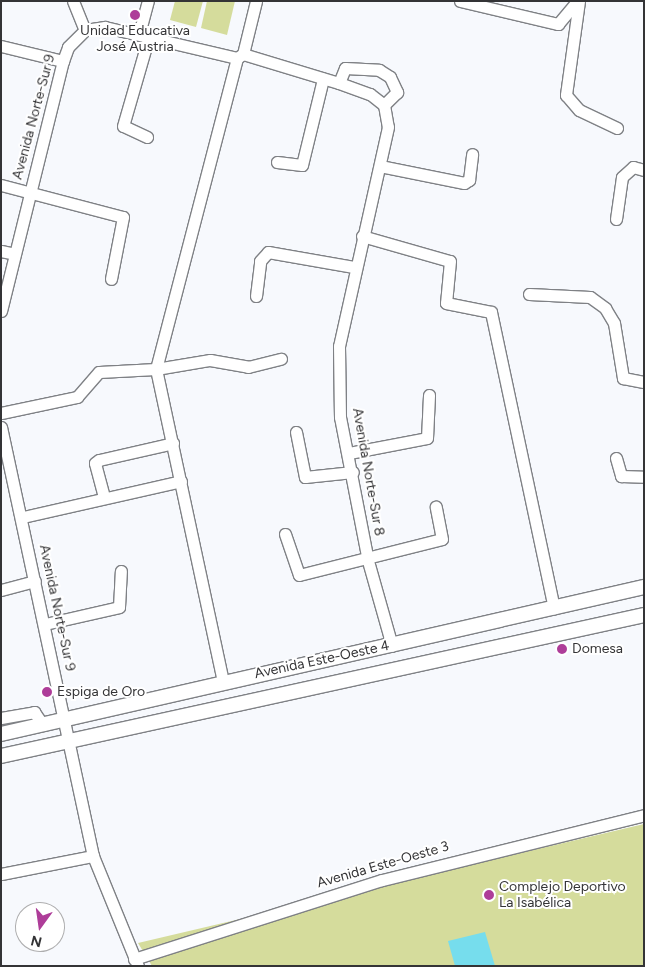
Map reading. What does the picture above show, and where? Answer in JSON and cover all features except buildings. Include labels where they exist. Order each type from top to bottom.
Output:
[{"type":"main road","name":"Avenida Este-Oeste 4","points":[[1,734],[223,681],[392,646],[644,587]]},
{"type":"main road","points":[[1,756],[644,615]]},
{"type":"street","points":[[73,1],[84,30],[105,27],[240,56],[339,83],[370,94],[384,105],[397,92],[390,77],[379,70],[346,68],[339,83]]},
{"type":"street","points":[[147,136],[123,126],[144,35],[148,1]]},
{"type":"street","points":[[223,681],[156,369],[256,1]]},
{"type":"street","points":[[460,1],[558,24],[578,1]]},
{"type":"street","points":[[578,1],[566,95],[579,110],[618,128]]},
{"type":"street","name":"Avenida Norte-Sur 9","points":[[1,311],[63,61],[68,47],[84,30]]},
{"type":"street","points":[[1,46],[63,61]]},
{"type":"street","points":[[277,162],[302,165],[324,79]]},
{"type":"street","name":"Avenida Norte-Sur 8","points":[[384,105],[388,126],[380,166],[354,267],[340,346],[340,417],[353,472],[368,561],[392,646]]},
{"type":"street","points":[[380,166],[464,183],[469,180],[472,154]]},
{"type":"street","points":[[616,220],[622,177],[633,167],[644,170]]},
{"type":"street","points":[[1,185],[123,217],[111,279]]},
{"type":"street","points":[[362,236],[450,261],[446,303],[491,312],[554,608]]},
{"type":"street","points":[[1,251],[15,254]]},
{"type":"street","points":[[256,296],[260,261],[268,252],[354,267]]},
{"type":"street","points":[[529,294],[590,297],[606,308],[614,323],[623,378],[644,382]]},
{"type":"street","points":[[1,413],[77,396],[99,372],[156,369],[210,360],[251,367],[281,359]]},
{"type":"street","points":[[349,453],[426,438],[429,395]]},
{"type":"street","name":"Avenida Norte-Sur 9","points":[[1,427],[5,465],[23,517],[35,581],[72,741],[94,856],[136,963]]},
{"type":"street","points":[[296,432],[305,477],[353,472]]},
{"type":"street","points":[[104,498],[95,463],[99,460],[173,443]]},
{"type":"street","points":[[616,458],[621,476],[644,478]]},
{"type":"street","points":[[23,517],[181,481]]},
{"type":"street","points":[[285,534],[299,575],[368,561],[442,539],[436,507]]},
{"type":"street","points":[[45,624],[119,607],[121,571]]},
{"type":"street","points":[[1,590],[35,581]]},
{"type":"street","points":[[1,718],[34,712],[43,725]]},
{"type":"street","name":"Avenida Este-Oeste 3","points":[[136,963],[382,880],[644,815]]},
{"type":"street","points":[[1,874],[94,856]]},
{"type":"green space","points":[[175,1],[203,1],[196,27],[170,20]]},
{"type":"green space","points":[[207,1],[235,1],[227,35],[201,28]]},
{"type":"green space","name":"Complejo Deportivo La Isabélica","points":[[644,824],[644,966],[152,966],[138,943]]},
{"type":"water","points":[[485,932],[495,966],[455,966],[448,941]]},
{"type":"place","name":"Unidad Educativa José Austria","points":[[135,15]]},
{"type":"place","name":"Domesa","points":[[562,649]]},
{"type":"place","name":"Espiga de Oro","points":[[47,692]]},
{"type":"place","name":"Complejo Deportivo La Isabélica","points":[[489,895]]}]
